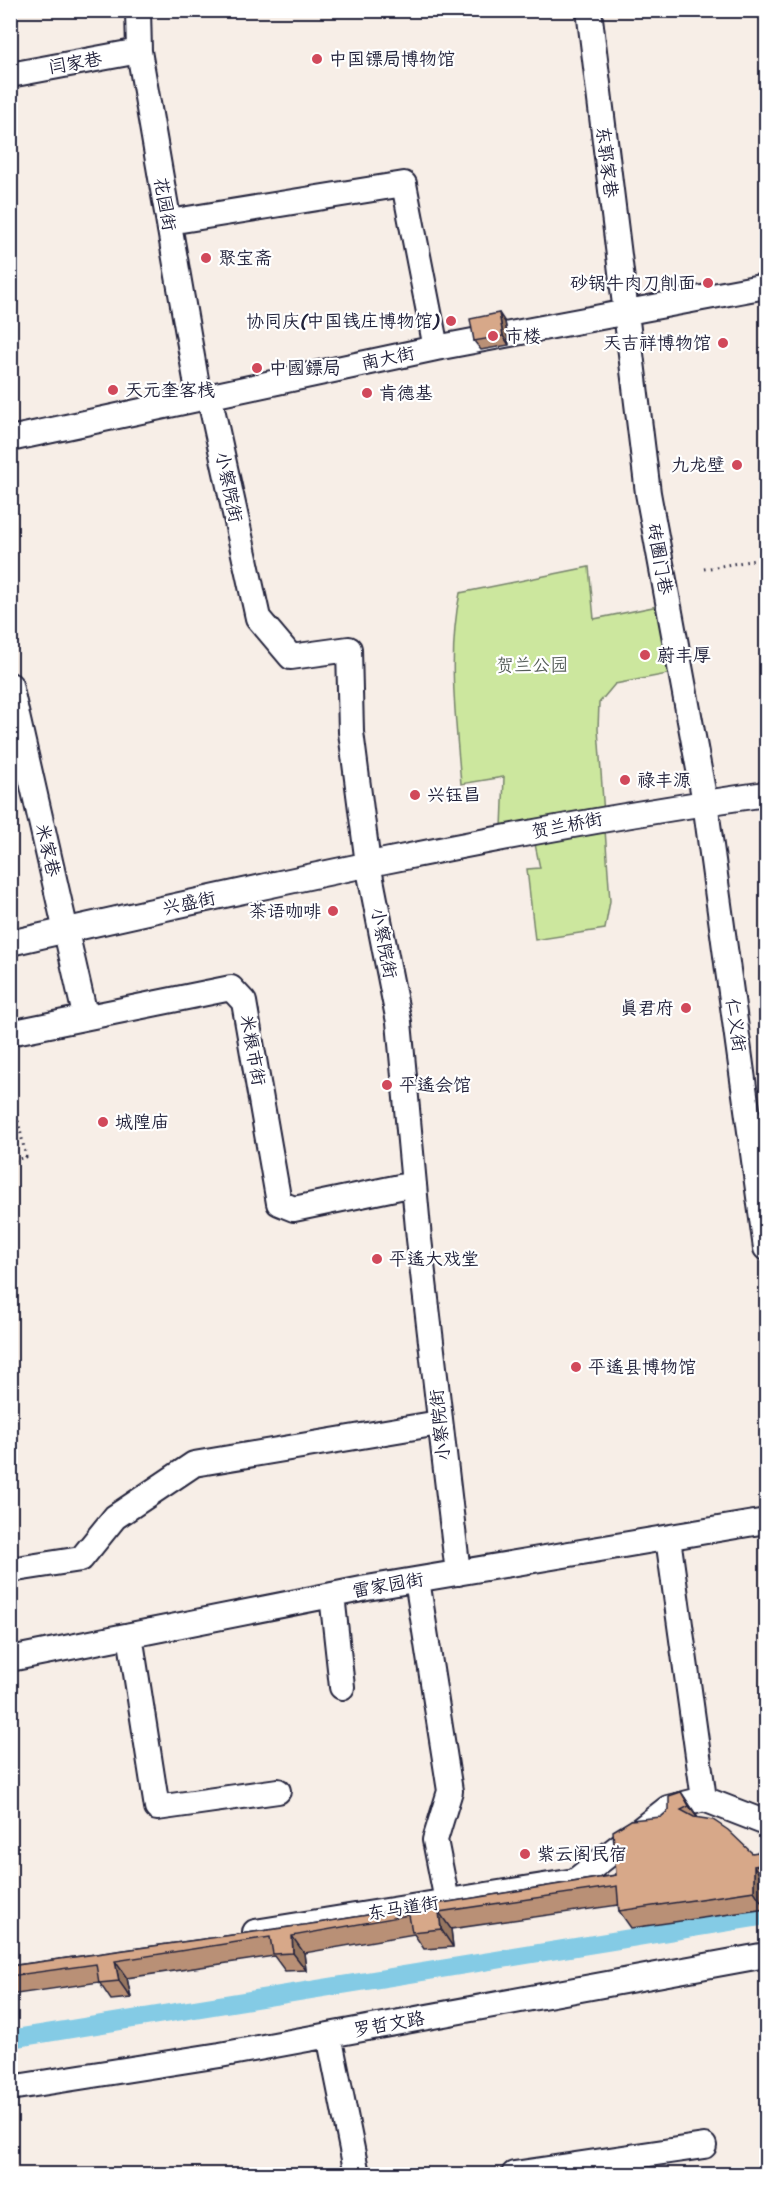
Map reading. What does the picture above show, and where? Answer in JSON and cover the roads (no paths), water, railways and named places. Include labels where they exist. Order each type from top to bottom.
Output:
[{"type":"street","name":"花园街","points":[[138,10],[139,51],[169,222],[204,396]]},
{"type":"street","name":"东郭家巷","points":[[589,10],[625,314]]},
{"type":"street","name":"闫家巷","points":[[10,75],[139,51]]},
{"type":"street","points":[[169,222],[404,184],[436,348]]},
{"type":"street","name":"南大街","points":[[10,439],[436,348],[766,286]]},
{"type":"street","name":"砖圈门巷","points":[[625,314],[648,493],[705,802]]},
{"type":"street","name":"小察院街","points":[[204,396],[258,618],[291,657],[350,649],[351,732],[368,864],[399,1022],[439,1423],[458,1573]]},
{"type":"street","name":"米家巷","points":[[10,685],[85,1016]]},
{"type":"street","name":"贺兰桥街","points":[[368,864],[629,813],[766,794]]},
{"type":"street","name":"仁义街","points":[[705,802],[766,1248]]},
{"type":"street","name":"兴盛街","points":[[10,943],[368,864]]},
{"type":"street","name":"米粮市街","points":[[10,1033],[231,988],[244,1002],[279,1203],[294,1209],[414,1184]]},
{"type":"street","points":[[10,1570],[81,1559],[114,1517],[194,1464],[439,1423]]},
{"type":"street","name":"雷家园街","points":[[10,1659],[332,1595],[766,1521]]},
{"type":"street","points":[[668,1538],[704,1798],[766,1823]]},
{"type":"street","points":[[417,1580],[450,1791],[435,1840],[447,1901]]},
{"type":"street","points":[[332,1595],[342,1687]]},
{"type":"street","points":[[129,1635],[156,1808],[278,1791]]},
{"type":"street","name":"东马道街","points":[[235,1935],[575,1881],[668,1808],[704,1798]]},
{"type":"street","name":"罗哲文路","points":[[10,2088],[329,2035],[766,1955]]},
{"type":"street","points":[[329,2035],[357,2175]]},
{"type":"street","points":[[514,2175],[704,2146]]},
{"type":"waterway","points":[[10,2039],[766,1916]]},
{"type":"place","name":"中国镖局博物馆","points":[[317,59]]},
{"type":"place","name":"聚宝斋","points":[[206,258]]},
{"type":"place","name":"砂锅牛肉刀削面","points":[[708,283]]},
{"type":"place","name":"协同庆(中国钱庄博物馆)","points":[[451,321]]},
{"type":"place","name":"市楼","points":[[493,336]]},
{"type":"place","name":"天吉祥博物馆","points":[[723,343]]},
{"type":"place","name":"中國鏢局","points":[[257,368]]},
{"type":"place","name":"天元奎客栈","points":[[113,390]]},
{"type":"place","name":"肯德基","points":[[367,393]]},
{"type":"place","name":"九龙壁","points":[[737,465]]},
{"type":"place","name":"蔚丰厚","points":[[645,655]]},
{"type":"place","name":"禄丰源","points":[[625,780]]},
{"type":"place","name":"兴钰昌","points":[[415,795]]},
{"type":"place","name":"茶语咖啡","points":[[333,911]]},
{"type":"place","name":"真君府","points":[[686,1008]]},
{"type":"place","name":"平遥会馆","points":[[387,1085]]},
{"type":"place","name":"城隍庙","points":[[103,1122]]},
{"type":"place","name":"平遥大戏堂","points":[[377,1259]]},
{"type":"place","name":"平遥县博物馆","points":[[576,1367]]},
{"type":"place","name":"紫云阁民宿","points":[[525,1854]]},
{"type":"park label","name":"贺兰公园","points":[[532,665]]}]
